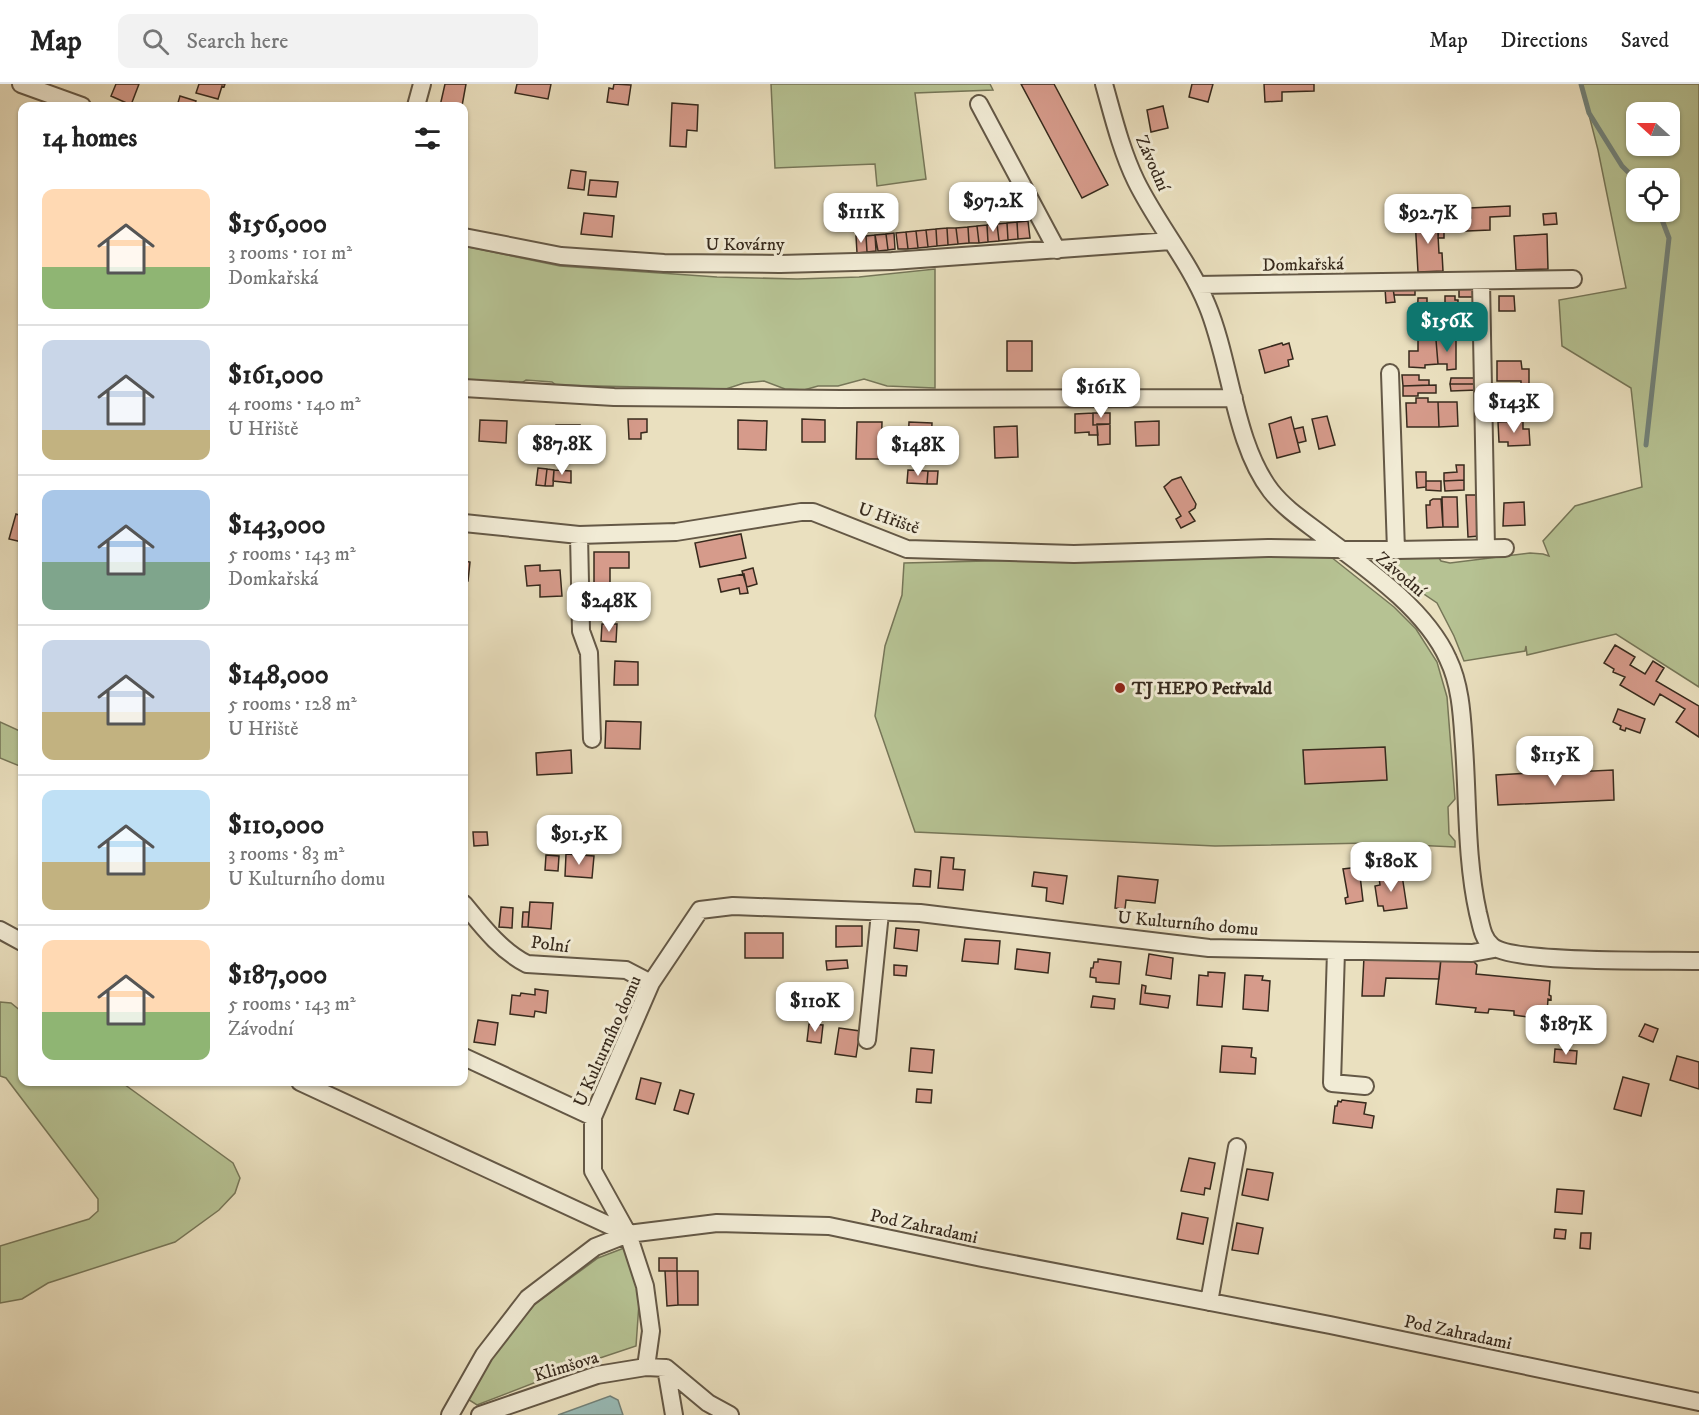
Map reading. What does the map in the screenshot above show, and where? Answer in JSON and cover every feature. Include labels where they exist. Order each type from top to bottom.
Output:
[{"type":"street","points":[[21,84],[71,102]]},
{"type":"street","points":[[417,102],[422,84]]},
{"type":"street","name":"Závodní","points":[[1104,84],[1132,172],[1198,285],[1214,323],[1251,456],[1266,484],[1282,503],[1342,550],[1423,619],[1449,661],[1457,684],[1462,714],[1470,872],[1483,933],[1494,949]]},
{"type":"street","points":[[979,104],[1057,250]]},
{"type":"street","name":"U Kovárny","points":[[468,238],[561,256],[664,263],[892,261],[1171,241]]},
{"type":"street","name":"Domkařská","points":[[1198,285],[1573,279]]},
{"type":"street","points":[[1481,281],[1486,548]]},
{"type":"street","points":[[1390,374],[1396,550]]},
{"type":"street","points":[[468,388],[626,397],[1234,398]]},
{"type":"street","name":"U Hřiště","points":[[468,524],[579,535],[676,532],[813,512],[907,549],[1074,554],[1268,548],[1396,550],[1504,548]]},
{"type":"street","points":[[579,535],[581,631],[589,653],[592,739]]},
{"type":"street","name":"U Kulturního domu","points":[[646,1367],[651,1331],[645,1286],[628,1234],[593,1171],[593,1117],[651,983],[700,910],[733,906],[920,913],[1209,948],[1472,953],[1494,949]]},
{"type":"street","name":"Polní","points":[[468,909],[483,927],[515,957],[527,964],[627,970],[651,983]]},
{"type":"street","points":[[867,1040],[880,913]]},
{"type":"street","points":[[0,930],[18,940]]},
{"type":"street","points":[[1494,949],[1517,955],[1547,958],[1699,961]]},
{"type":"street","points":[[1336,951],[1332,1083],[1365,1086]]},
{"type":"street","points":[[468,1059],[593,1117]]},
{"type":"street","points":[[309,1086],[628,1234]]},
{"type":"street","points":[[1209,1302],[1237,1147]]},
{"type":"street","name":"Pod Zahradami","points":[[450,1415],[484,1355],[528,1298],[596,1247],[628,1234],[717,1223],[829,1226],[1699,1402]]},
{"type":"street","name":"Klimšova","points":[[480,1415],[597,1375],[646,1367],[666,1368]]},
{"type":"street","points":[[666,1368],[710,1409],[730,1415]]},
{"type":"street","points":[[666,1368],[674,1415]]},
{"type":"green space","points":[[771,84],[990,84],[993,90],[915,93],[926,179],[877,186],[875,164],[775,168]]},
{"type":"green space","points":[[1581,84],[1699,84],[1699,687],[1616,634],[1527,655],[1526,646],[1525,651],[1464,661],[1437,603],[1387,569],[1387,564],[1404,556],[1439,558],[1441,561],[1450,563],[1530,553],[1549,556],[1543,541],[1575,506],[1642,487],[1631,388],[1562,346],[1559,300],[1626,288],[1598,150]]},
{"type":"green space","points":[[468,247],[560,266],[717,277],[797,279],[859,277],[935,269],[935,388],[887,386],[864,379],[838,386],[818,386],[804,390],[785,389],[764,381],[744,383],[726,389],[556,385],[552,382],[526,380],[505,385],[468,380]]},
{"type":"green space","points":[[1326,553],[1394,607],[1416,629],[1437,662],[1447,697],[1455,799],[1448,807],[1449,834],[1455,841],[1455,847],[1370,843],[1215,846],[915,832],[875,716],[885,646],[902,595],[904,563]]},
{"type":"green space","points":[[0,722],[18,730],[18,765],[0,758]]},
{"type":"green space","points":[[0,1002],[11,1003],[18,1009],[18,1086],[127,1086],[233,1163],[240,1178],[235,1193],[219,1210],[175,1242],[48,1283],[22,1299],[0,1303],[0,1246],[89,1219],[98,1211],[98,1199],[6,1078],[0,1076]]},
{"type":"green space","points":[[624,1248],[640,1289],[636,1346],[477,1405],[466,1398],[493,1354],[535,1304],[598,1258]]},
{"type":"water","points":[[610,1396],[618,1400],[623,1415],[558,1415]]},
{"type":"building","points":[[116,84],[139,84],[132,102],[124,102],[111,96]]},
{"type":"building","points":[[199,84],[225,84],[224,87],[222,86],[218,99],[196,93]]},
{"type":"building","points":[[445,84],[466,84],[463,102],[441,102]]},
{"type":"building","points":[[517,84],[551,84],[548,99],[515,93]]},
{"type":"building","points":[[614,84],[631,85],[628,105],[607,102],[609,88],[613,89]]},
{"type":"building","points":[[1021,84],[1054,84],[1108,185],[1082,198]]},
{"type":"building","points":[[1192,84],[1213,84],[1208,102],[1189,97]]},
{"type":"building","points":[[1264,84],[1314,84],[1314,91],[1282,92],[1282,101],[1265,102]]},
{"type":"building","points":[[180,96],[196,101],[196,102],[178,102]]},
{"type":"building","points":[[672,103],[698,105],[697,131],[687,130],[686,147],[670,146]]},
{"type":"building","points":[[1163,106],[1168,128],[1151,132],[1147,110]]},
{"type":"building","points":[[571,170],[586,172],[584,190],[568,188]]},
{"type":"building","points":[[590,180],[618,182],[616,197],[588,195]]},
{"type":"building","points":[[1510,206],[1510,216],[1490,217],[1490,230],[1444,232],[1444,219],[1471,218],[1470,208]]},
{"type":"building","points":[[584,213],[614,216],[612,237],[581,234]]},
{"type":"building","points":[[1556,213],[1557,224],[1544,225],[1543,214]]},
{"type":"building","points":[[1437,217],[1439,253],[1442,253],[1443,271],[1418,272],[1415,218]]},
{"type":"building","points":[[1437,219],[1444,219],[1444,238],[1438,238]]},
{"type":"building","points":[[1028,221],[1030,238],[1018,239],[1017,222]]},
{"type":"building","points":[[1017,222],[1018,239],[1008,240],[1007,223]]},
{"type":"building","points":[[1007,223],[1008,240],[999,241],[997,224]]},
{"type":"building","points":[[997,224],[999,241],[988,242],[987,225]]},
{"type":"building","points":[[987,225],[988,242],[979,243],[977,226]]},
{"type":"building","points":[[977,226],[979,243],[969,243],[968,227]]},
{"type":"building","points":[[968,227],[969,243],[958,244],[956,228]]},
{"type":"building","points":[[947,228],[956,228],[958,244],[948,245]]},
{"type":"building","points":[[947,228],[948,245],[937,246],[936,229]]},
{"type":"building","points":[[936,229],[937,246],[928,247],[926,230]]},
{"type":"building","points":[[926,230],[928,247],[918,248],[916,231]]},
{"type":"building","points":[[916,231],[918,248],[908,249],[906,232]]},
{"type":"building","points":[[906,232],[908,249],[898,249],[896,233]]},
{"type":"building","points":[[894,233],[895,249],[888,250],[886,234]]},
{"type":"building","points":[[886,234],[888,250],[878,251],[875,235]]},
{"type":"building","points":[[1547,234],[1548,269],[1516,270],[1514,236]]},
{"type":"building","points":[[875,235],[876,251],[867,252],[866,236]]},
{"type":"building","points":[[856,236],[866,236],[867,252],[857,253]]},
{"type":"building","points":[[1415,287],[1415,295],[1394,295],[1393,288]]},
{"type":"building","points":[[1459,287],[1477,287],[1477,297],[1459,297]]},
{"type":"building","points":[[1385,288],[1393,288],[1395,302],[1386,303]]},
{"type":"building","points":[[1445,296],[1455,296],[1455,300],[1458,300],[1458,303],[1455,303],[1456,327],[1436,327],[1436,303],[1445,303]]},
{"type":"building","points":[[1499,296],[1514,296],[1515,311],[1499,311]]},
{"type":"building","points":[[1418,298],[1427,298],[1427,303],[1436,303],[1436,327],[1417,327]]},
{"type":"building","points":[[1456,339],[1456,369],[1447,370],[1447,364],[1438,364],[1436,340]]},
{"type":"building","points":[[1418,340],[1436,340],[1438,364],[1425,365],[1425,368],[1409,367],[1409,351],[1418,351]]},
{"type":"building","points":[[1007,341],[1032,341],[1032,371],[1007,371]]},
{"type":"building","points":[[1282,343],[1283,345],[1289,343],[1293,359],[1288,360],[1289,366],[1265,373],[1259,350]]},
{"type":"building","points":[[1497,361],[1521,361],[1522,369],[1529,369],[1529,384],[1521,384],[1521,381],[1497,381]]},
{"type":"building","points":[[1402,375],[1419,375],[1419,380],[1429,380],[1429,385],[1403,386]]},
{"type":"building","points":[[1451,378],[1477,378],[1477,384],[1450,384]]},
{"type":"building","points":[[1450,384],[1477,384],[1477,390],[1451,391]]},
{"type":"building","points":[[1436,385],[1436,393],[1403,396],[1403,386]]},
{"type":"building","points":[[1528,389],[1528,400],[1511,400],[1510,390]]},
{"type":"building","points":[[1416,398],[1428,398],[1428,402],[1438,402],[1439,427],[1407,427],[1406,403],[1416,403]]},
{"type":"building","points":[[1438,402],[1457,402],[1458,426],[1439,427]]},
{"type":"building","points":[[1515,403],[1530,403],[1531,420],[1525,420],[1525,410],[1513,410]]},
{"type":"building","points":[[1093,413],[1110,413],[1110,424],[1093,425]]},
{"type":"building","points":[[1093,413],[1093,425],[1097,425],[1098,435],[1089,435],[1089,432],[1075,433],[1075,414]]},
{"type":"building","points":[[1523,413],[1523,421],[1499,422],[1498,414]]},
{"type":"building","points":[[1327,416],[1335,445],[1319,449],[1312,419]]},
{"type":"building","points":[[1291,417],[1300,452],[1277,458],[1269,424]]},
{"type":"building","points":[[628,419],[647,419],[647,432],[641,433],[641,439],[629,439]]},
{"type":"building","points":[[802,419],[825,420],[825,442],[802,442]]},
{"type":"building","points":[[480,420],[507,421],[506,443],[479,441]]},
{"type":"building","points":[[738,420],[767,421],[766,450],[738,449]]},
{"type":"building","points":[[1159,421],[1159,445],[1136,446],[1135,422]]},
{"type":"building","points":[[1523,421],[1523,429],[1529,429],[1530,445],[1508,446],[1508,442],[1499,442],[1498,422]]},
{"type":"building","points":[[857,422],[882,422],[881,459],[856,459]]},
{"type":"building","points":[[909,422],[932,423],[931,447],[908,447]]},
{"type":"building","points":[[1097,424],[1110,424],[1110,444],[1098,445]]},
{"type":"building","points":[[556,425],[580,425],[579,450],[555,449]]},
{"type":"building","points":[[1017,426],[1018,457],[995,458],[994,427]]},
{"type":"building","points":[[1303,427],[1306,441],[1298,443],[1294,429]]},
{"type":"building","points":[[1456,465],[1464,465],[1464,480],[1444,481],[1444,473],[1457,472]]},
{"type":"building","points":[[538,468],[547,469],[545,486],[536,485]]},
{"type":"building","points":[[547,469],[554,470],[553,486],[545,486]]},
{"type":"building","points":[[554,470],[571,471],[571,483],[553,481]]},
{"type":"building","points":[[908,470],[928,471],[927,484],[907,483]]},
{"type":"building","points":[[928,471],[938,471],[937,484],[927,484]]},
{"type":"building","points":[[1416,472],[1426,472],[1426,487],[1417,488]]},
{"type":"building","points":[[1181,477],[1196,504],[1195,508],[1189,512],[1195,521],[1181,528],[1176,519],[1181,516],[1164,487],[1172,480]]},
{"type":"building","points":[[1464,480],[1464,490],[1445,491],[1444,481]]},
{"type":"building","points":[[1426,481],[1441,481],[1441,491],[1426,490]]},
{"type":"building","points":[[1466,495],[1478,495],[1479,536],[1468,537]]},
{"type":"building","points":[[1442,497],[1457,497],[1458,527],[1443,527]]},
{"type":"building","points":[[1433,499],[1441,499],[1443,527],[1427,528],[1426,505],[1430,505]]},
{"type":"building","points":[[1524,502],[1525,525],[1503,526],[1504,503]]},
{"type":"building","points":[[16,514],[18,515],[18,541],[9,539]]},
{"type":"building","points":[[741,534],[746,558],[700,567],[695,543]]},
{"type":"building","points":[[594,552],[629,552],[629,568],[610,568],[610,593],[594,593]]},
{"type":"building","points":[[540,565],[540,571],[560,570],[562,596],[540,597],[540,585],[527,586],[525,566]]},
{"type":"building","points":[[753,568],[757,584],[747,587],[742,571]]},
{"type":"building","points":[[744,574],[748,593],[740,594],[739,588],[721,592],[718,579]]},
{"type":"building","points":[[602,624],[617,624],[616,642],[601,641]]},
{"type":"building","points":[[1615,645],[1635,657],[1630,665],[1645,674],[1653,661],[1664,668],[1656,681],[1699,706],[1699,737],[1676,722],[1685,709],[1660,694],[1654,705],[1620,685],[1625,677],[1613,672],[1614,669],[1604,663]]},
{"type":"building","points":[[615,661],[638,662],[638,685],[614,685]]},
{"type":"building","points":[[1618,709],[1645,719],[1640,733],[1626,728],[1625,731],[1620,729],[1621,726],[1613,722]]},
{"type":"building","points":[[606,721],[641,722],[640,749],[605,748]]},
{"type":"building","points":[[1385,747],[1387,780],[1305,784],[1303,750]]},
{"type":"building","points":[[571,750],[572,773],[537,775],[536,753]]},
{"type":"building","points":[[1564,769],[1573,769],[1573,772],[1613,770],[1614,800],[1498,805],[1496,775],[1532,773],[1532,770],[1546,770],[1546,773],[1565,772]]},
{"type":"building","points":[[473,832],[487,832],[488,845],[474,846]]},
{"type":"building","points":[[566,854],[594,856],[592,878],[565,876]]},
{"type":"building","points":[[546,855],[559,856],[558,871],[545,870]]},
{"type":"building","points":[[941,857],[954,858],[953,869],[965,870],[963,890],[938,888]]},
{"type":"building","points":[[1359,867],[1363,901],[1346,904],[1345,898],[1348,897],[1343,869]]},
{"type":"building","points":[[915,869],[931,871],[930,887],[913,886]]},
{"type":"building","points":[[1034,872],[1067,876],[1063,904],[1046,901],[1047,888],[1032,886]]},
{"type":"building","points":[[1402,875],[1407,908],[1384,911],[1383,906],[1378,906],[1375,886],[1380,885],[1379,878]]},
{"type":"building","points":[[1118,876],[1158,880],[1155,903],[1126,900],[1125,909],[1115,908]]},
{"type":"building","points":[[530,902],[553,903],[551,929],[528,927]]},
{"type":"building","points":[[501,907],[513,908],[512,928],[499,927]]},
{"type":"building","points":[[523,912],[529,912],[528,927],[522,927]]},
{"type":"building","points":[[836,926],[862,926],[862,946],[836,947]]},
{"type":"building","points":[[896,928],[919,930],[917,951],[894,948]]},
{"type":"building","points":[[745,933],[783,933],[783,958],[745,958]]},
{"type":"building","points":[[965,939],[1000,941],[998,964],[962,961]]},
{"type":"building","points":[[1017,949],[1050,953],[1048,973],[1015,969]]},
{"type":"building","points":[[1149,954],[1173,958],[1171,979],[1146,975]]},
{"type":"building","points":[[1364,957],[1441,959],[1439,979],[1386,978],[1384,996],[1362,996]]},
{"type":"building","points":[[1441,958],[1473,961],[1477,965],[1476,974],[1550,981],[1551,1000],[1548,999],[1547,1014],[1529,1012],[1528,1017],[1514,1015],[1514,1011],[1489,1009],[1488,1013],[1475,1012],[1476,1008],[1436,1004]]},
{"type":"building","points":[[1098,959],[1121,962],[1119,984],[1096,982],[1096,978],[1090,977],[1091,968],[1094,962],[1098,962]]},
{"type":"building","points":[[847,960],[848,968],[827,970],[826,961]]},
{"type":"building","points":[[894,965],[907,966],[906,976],[894,975]]},
{"type":"building","points":[[1208,972],[1225,973],[1222,1007],[1197,1005],[1199,975],[1208,976]]},
{"type":"building","points":[[1245,975],[1263,976],[1262,980],[1270,981],[1268,1011],[1243,1009]]},
{"type":"building","points":[[1142,985],[1146,986],[1145,993],[1170,996],[1168,1008],[1140,1004]]},
{"type":"building","points":[[535,989],[548,991],[546,1013],[535,1011],[534,1017],[510,1014],[512,995],[520,996],[521,993],[535,995]]},
{"type":"building","points":[[1093,996],[1115,999],[1114,1009],[1091,1007]]},
{"type":"building","points":[[478,1020],[498,1023],[495,1045],[474,1042]]},
{"type":"building","points":[[1566,1022],[1577,1024],[1577,1032],[1565,1030]]},
{"type":"building","points":[[809,1024],[823,1025],[821,1043],[807,1041]]},
{"type":"building","points":[[1645,1024],[1658,1029],[1653,1042],[1639,1036]]},
{"type":"building","points":[[839,1028],[860,1031],[856,1057],[835,1054]]},
{"type":"building","points":[[1222,1046],[1252,1048],[1251,1057],[1256,1058],[1255,1074],[1220,1072]]},
{"type":"building","points":[[911,1048],[934,1050],[932,1073],[909,1071]]},
{"type":"building","points":[[1555,1049],[1577,1051],[1576,1064],[1554,1062]]},
{"type":"building","points":[[1677,1056],[1699,1062],[1699,1089],[1670,1080]]},
{"type":"building","points":[[1623,1077],[1649,1084],[1641,1116],[1614,1109]]},
{"type":"building","points":[[641,1078],[661,1083],[655,1104],[636,1099]]},
{"type":"building","points":[[917,1089],[932,1090],[931,1103],[916,1102]]},
{"type":"building","points":[[680,1090],[694,1094],[688,1114],[674,1110]]},
{"type":"building","points":[[1338,1101],[1366,1103],[1364,1114],[1374,1116],[1372,1128],[1333,1123],[1335,1106]]},
{"type":"building","points":[[1189,1158],[1215,1163],[1210,1189],[1205,1188],[1204,1195],[1181,1191]]},
{"type":"building","points":[[1247,1169],[1273,1173],[1268,1200],[1242,1195]]},
{"type":"building","points":[[1557,1189],[1584,1191],[1582,1214],[1555,1212]]},
{"type":"building","points":[[1182,1213],[1208,1218],[1203,1244],[1177,1239]]},
{"type":"building","points":[[1237,1223],[1263,1228],[1258,1254],[1232,1250]]},
{"type":"building","points":[[1555,1229],[1566,1230],[1565,1239],[1554,1238]]},
{"type":"building","points":[[1581,1233],[1591,1233],[1590,1249],[1580,1248]]},
{"type":"building","points":[[659,1258],[677,1258],[677,1271],[659,1271]]},
{"type":"building","points":[[665,1271],[677,1271],[678,1305],[667,1306]]},
{"type":"building","points":[[677,1271],[698,1271],[698,1305],[678,1305]]},
{"type":"waterway","points":[[1581,84],[1589,113],[1626,170]]},
{"type":"waterway","points":[[1646,445],[1669,238],[1663,222]]},
{"type":"place","name":"TJ HEPO Petřvald","points":[[1120,688]]}]
